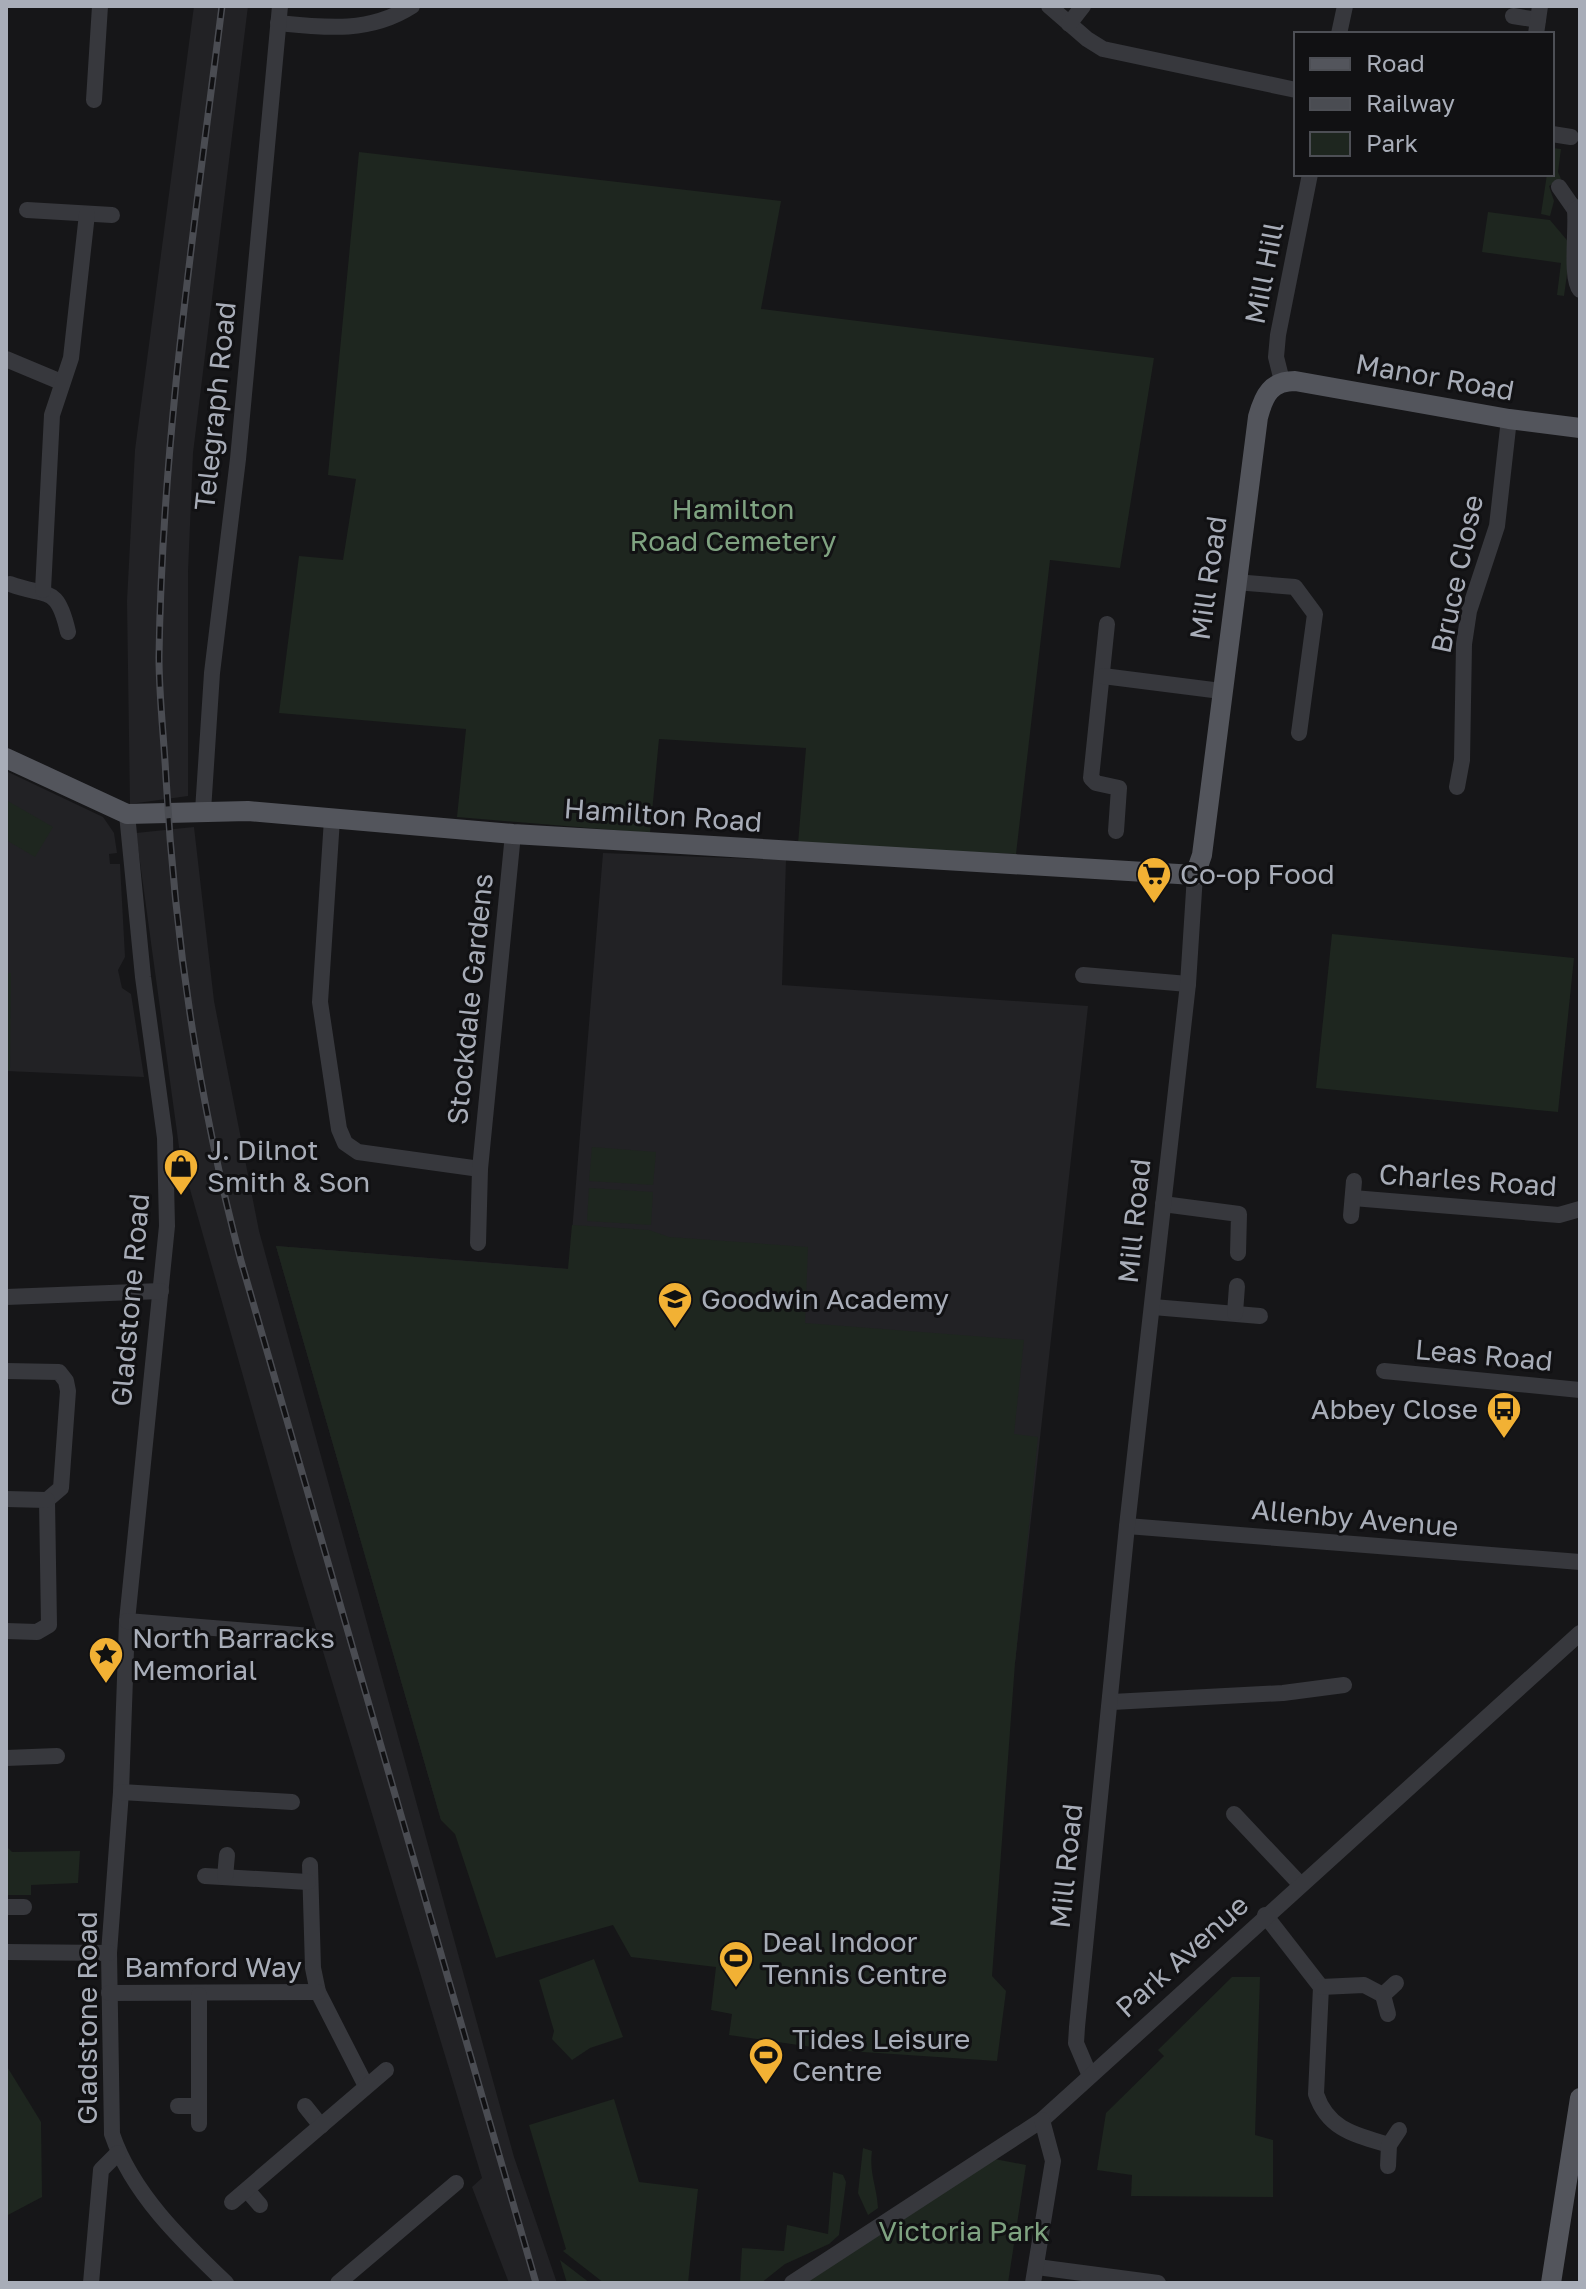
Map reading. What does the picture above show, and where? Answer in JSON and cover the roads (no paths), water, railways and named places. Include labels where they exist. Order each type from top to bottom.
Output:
[{"type":"main road","name":"Manor Road","points":[[1282,381],[1580,428]]},
{"type":"main road","name":"Mill Road","points":[[1195,875],[1202,855],[1258,417],[1270,388],[1282,381]]},
{"type":"main road","points":[[6,758],[127,814]]},
{"type":"main road","name":"Hamilton Road","points":[[127,814],[203,811],[513,834],[1195,875]]},
{"type":"main road","points":[[1551,2283],[1573,2192],[1580,2098]]},
{"type":"street","points":[[94,100],[100,6]]},
{"type":"street","points":[[279,14],[352,28],[387,18],[412,6]]},
{"type":"street","points":[[1049,6],[1103,49],[1294,90]]},
{"type":"street","points":[[1069,24],[1083,6]]},
{"type":"street","points":[[1339,32],[1345,6]]},
{"type":"street","name":"Telegraph Road","points":[[203,811],[212,673],[238,459],[279,14]]},
{"type":"street","points":[[1513,16],[1538,20]]},
{"type":"street","points":[[1554,134],[1571,137]]},
{"type":"street","name":"Mill Hill","points":[[1282,381],[1276,357],[1278,335],[1310,176]]},
{"type":"street","points":[[1559,187],[1577,209],[1578,241],[1573,273],[1574,283],[1580,290]]},
{"type":"street","points":[[27,210],[112,215]]},
{"type":"street","points":[[43,590],[52,415],[71,358],[87,214]]},
{"type":"street","points":[[6,359],[61,382]]},
{"type":"street","name":"Bruce Close","points":[[1457,787],[1462,760],[1464,644],[1469,611],[1497,526],[1509,419]]},
{"type":"street","points":[[1235,582],[1295,587],[1315,614],[1299,733]]},
{"type":"street","points":[[10,584],[27,590],[43,590],[62,605],[68,632]]},
{"type":"street","points":[[1107,624],[1091,778],[1096,783],[1119,788],[1116,831]]},
{"type":"street","points":[[1103,676],[1221,691]]},
{"type":"street","name":"Gladstone Road","points":[[91,2283],[101,2170],[118,2153],[112,2134],[109,1953],[137,1492],[167,1226],[165,1138],[139,947],[127,814]]},
{"type":"street","name":"Stockdale Gardens","points":[[332,819],[320,1002],[339,1129],[345,1143],[358,1152],[480,1169]]},
{"type":"street","name":"Stockdale Gardens","points":[[478,1243],[480,1169],[513,834]]},
{"type":"street","name":"Mill Road","points":[[1090,2076],[1076,2043],[1127,1526],[1188,984],[1195,875]]},
{"type":"street","points":[[1083,975],[1188,984]]},
{"type":"street","name":"Charles Road","points":[[1351,1216],[1354,1181]]},
{"type":"street","name":"Charles Road","points":[[1353,1198],[1559,1215],[1580,1209]]},
{"type":"street","points":[[1163,1204],[1239,1214],[1238,1253]]},
{"type":"street","points":[[1235,1313],[1237,1286]]},
{"type":"street","points":[[6,1297],[161,1291]]},
{"type":"street","points":[[1153,1307],[1260,1316]]},
{"type":"street","points":[[6,1371],[48,1369],[59,1372],[66,1381],[61,1488],[47,1500],[6,1499]]},
{"type":"street","name":"Leas Road","points":[[1384,1371],[1580,1390]]},
{"type":"street","points":[[6,1631],[37,1632],[49,1625],[47,1500]]},
{"type":"street","name":"Allenby Avenue","points":[[1127,1526],[1580,1562]]},
{"type":"street","points":[[127,1621],[311,1636]]},
{"type":"street","name":"Park Avenue","points":[[792,2283],[1042,2120],[1580,1633]]},
{"type":"street","points":[[1112,1702],[1284,1700],[1344,1685]]},
{"type":"street","points":[[6,1758],[57,1756]]},
{"type":"street","points":[[121,1792],[292,1802]]},
{"type":"street","points":[[1234,1814],[1300,1884]]},
{"type":"street","points":[[225,1877],[227,1855]]},
{"type":"street","points":[[310,1865],[308,1882],[318,1992],[366,2086]]},
{"type":"street","points":[[205,1876],[308,1882]]},
{"type":"street","points":[[6,1907],[24,1907]]},
{"type":"street","points":[[1265,1915],[1321,1987],[1316,2094],[1321,2108],[1333,2124],[1347,2132],[1389,2145]]},
{"type":"street","points":[[6,1952],[109,1953]]},
{"type":"street","points":[[1383,1995],[1396,1983]]},
{"type":"street","points":[[1321,1987],[1364,1985],[1383,1995],[1388,2014]]},
{"type":"street","name":"Bamford Way","points":[[109,1993],[199,1995],[318,1992]]},
{"type":"street","points":[[199,1995],[199,2124]]},
{"type":"street","points":[[232,2202],[386,2070]]},
{"type":"street","points":[[178,2106],[199,2106]]},
{"type":"street","points":[[305,2106],[321,2126]]},
{"type":"street","points":[[1042,2120],[1053,2161],[1035,2275],[1158,2283]]},
{"type":"street","points":[[1388,2166],[1389,2145],[1399,2130]]},
{"type":"street","points":[[118,2153],[177,2236],[226,2283]]},
{"type":"street","points":[[338,2283],[456,2183]]},
{"type":"street","points":[[247,2190],[260,2205]]},
{"type":"railway","points":[[222,6],[173,412],[161,575],[160,687],[170,839],[191,1021],[213,1142],[241,1261],[536,2283]]},
{"type":"place","name":"Co-op Food","points":[[1154,905]]},
{"type":"place","name":"J. Dilnot Smith & Son","points":[[181,1197]]},
{"type":"place","name":"Goodwin Academy","points":[[675,1330]]},
{"type":"place","name":"Abbey Close","points":[[1504,1440]]},
{"type":"place","name":"North Barracks Memorial","points":[[106,1685]]},
{"type":"place","name":"Deal Indoor Tennis Centre","points":[[736,1989]]},
{"type":"place","name":"Tides Leisure Centre","points":[[766,2086]]},
{"type":"park label","name":"Hamilton Road Cemetery","points":[[733,525]]},
{"type":"park label","name":"Victoria Park","points":[[964,2231]]}]
